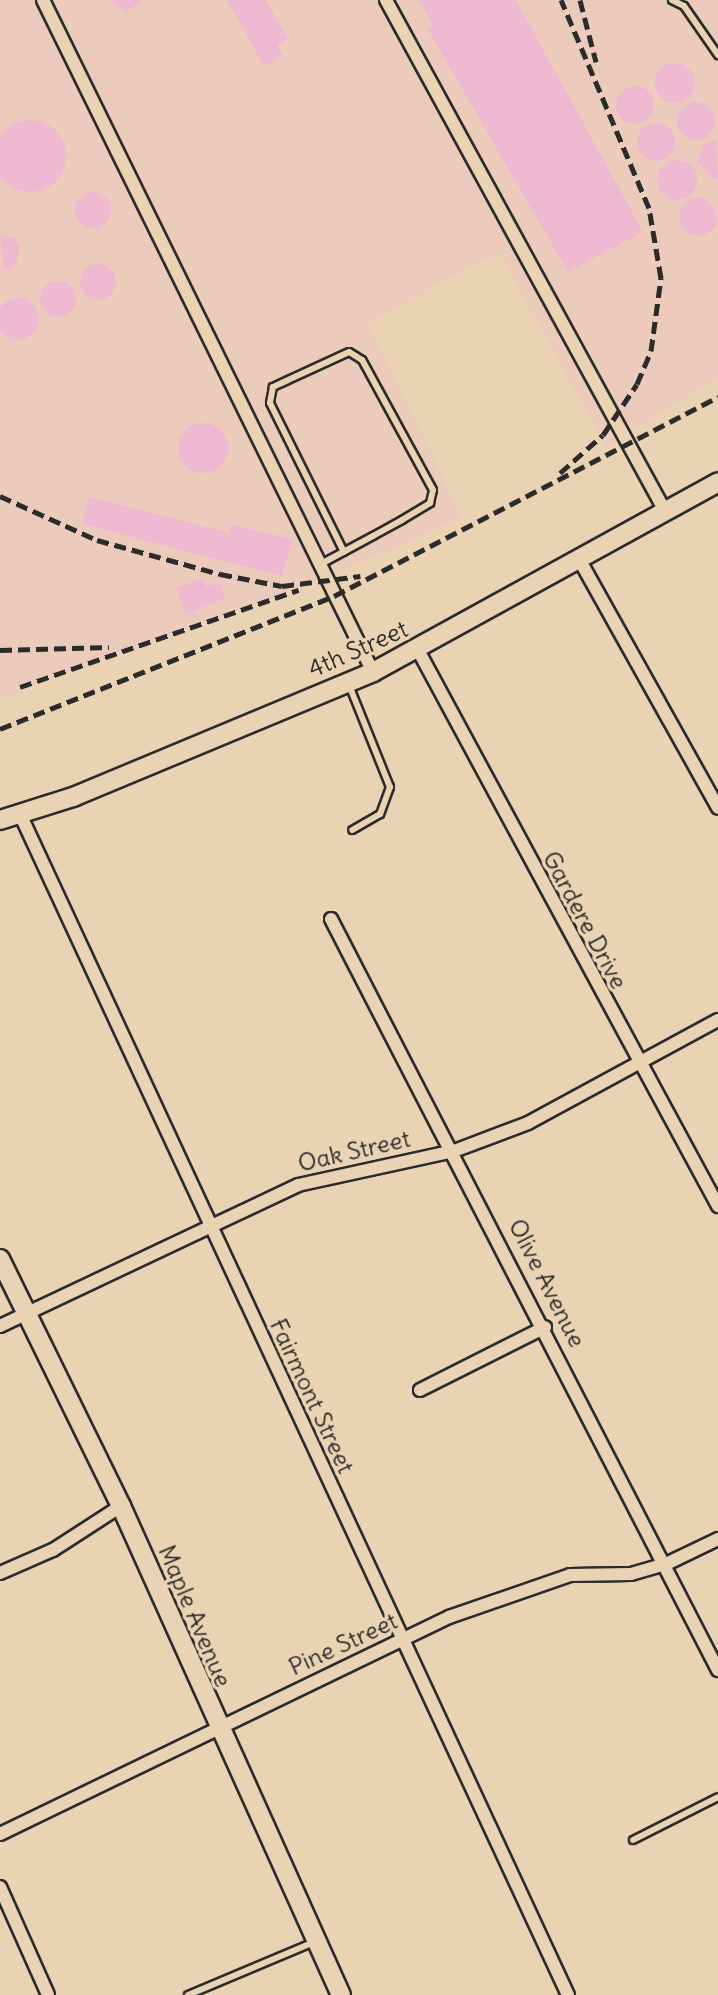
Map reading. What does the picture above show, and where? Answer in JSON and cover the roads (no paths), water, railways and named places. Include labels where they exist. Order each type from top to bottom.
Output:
[{"type":"street","points":[[43,0],[373,672]]},
{"type":"street","points":[[386,0],[666,513]]},
{"type":"street","name":"4th Street","points":[[0,820],[373,672],[418,650],[718,482]]},
{"type":"street","points":[[579,559],[718,808]]},
{"type":"street","name":"Gardere Drive","points":[[418,650],[625,1043],[644,1060],[718,1206]]},
{"type":"street","name":"Fairmont Street","points":[[20,814],[209,1228],[568,1995]]},
{"type":"street","name":"Olive Avenue","points":[[331,919],[545,1327],[718,1670]]},
{"type":"street","name":"Oak Street","points":[[0,1326],[298,1185],[454,1151],[528,1123],[718,1020]]},
{"type":"street","name":"Maple Avenue","points":[[0,1259],[121,1506],[217,1727],[341,1995]]},
{"type":"street","points":[[420,1390],[545,1327]]},
{"type":"street","points":[[0,1573],[53,1550],[121,1506]]},
{"type":"street","name":"Pine Street","points":[[0,1834],[402,1640],[570,1575],[631,1574],[666,1564],[718,1539]]},
{"type":"street","points":[[0,1887],[48,1995]]},
{"type":"lane","points":[[672,0],[684,6],[718,55]]},
{"type":"lane","points":[[319,565],[344,552],[430,503],[433,490],[362,360],[349,352],[273,387],[270,403],[344,552]]},
{"type":"lane","points":[[347,681],[390,787],[380,814],[352,830]]},
{"type":"lane","points":[[633,1840],[718,1797]]},
{"type":"lane","points":[[188,1995],[314,1942]]},
{"type":"railway","points":[[560,473],[603,435],[637,384],[651,351],[661,278],[649,208],[561,0]]},
{"type":"railway","points":[[580,0],[596,62]]},
{"type":"railway","points":[[0,729],[334,596],[718,397]]},
{"type":"railway","points":[[0,496],[97,540],[220,574],[282,586],[360,576]]},
{"type":"railway","points":[[20,687],[299,590]]},
{"type":"railway","points":[[0,650],[109,647]]}]
